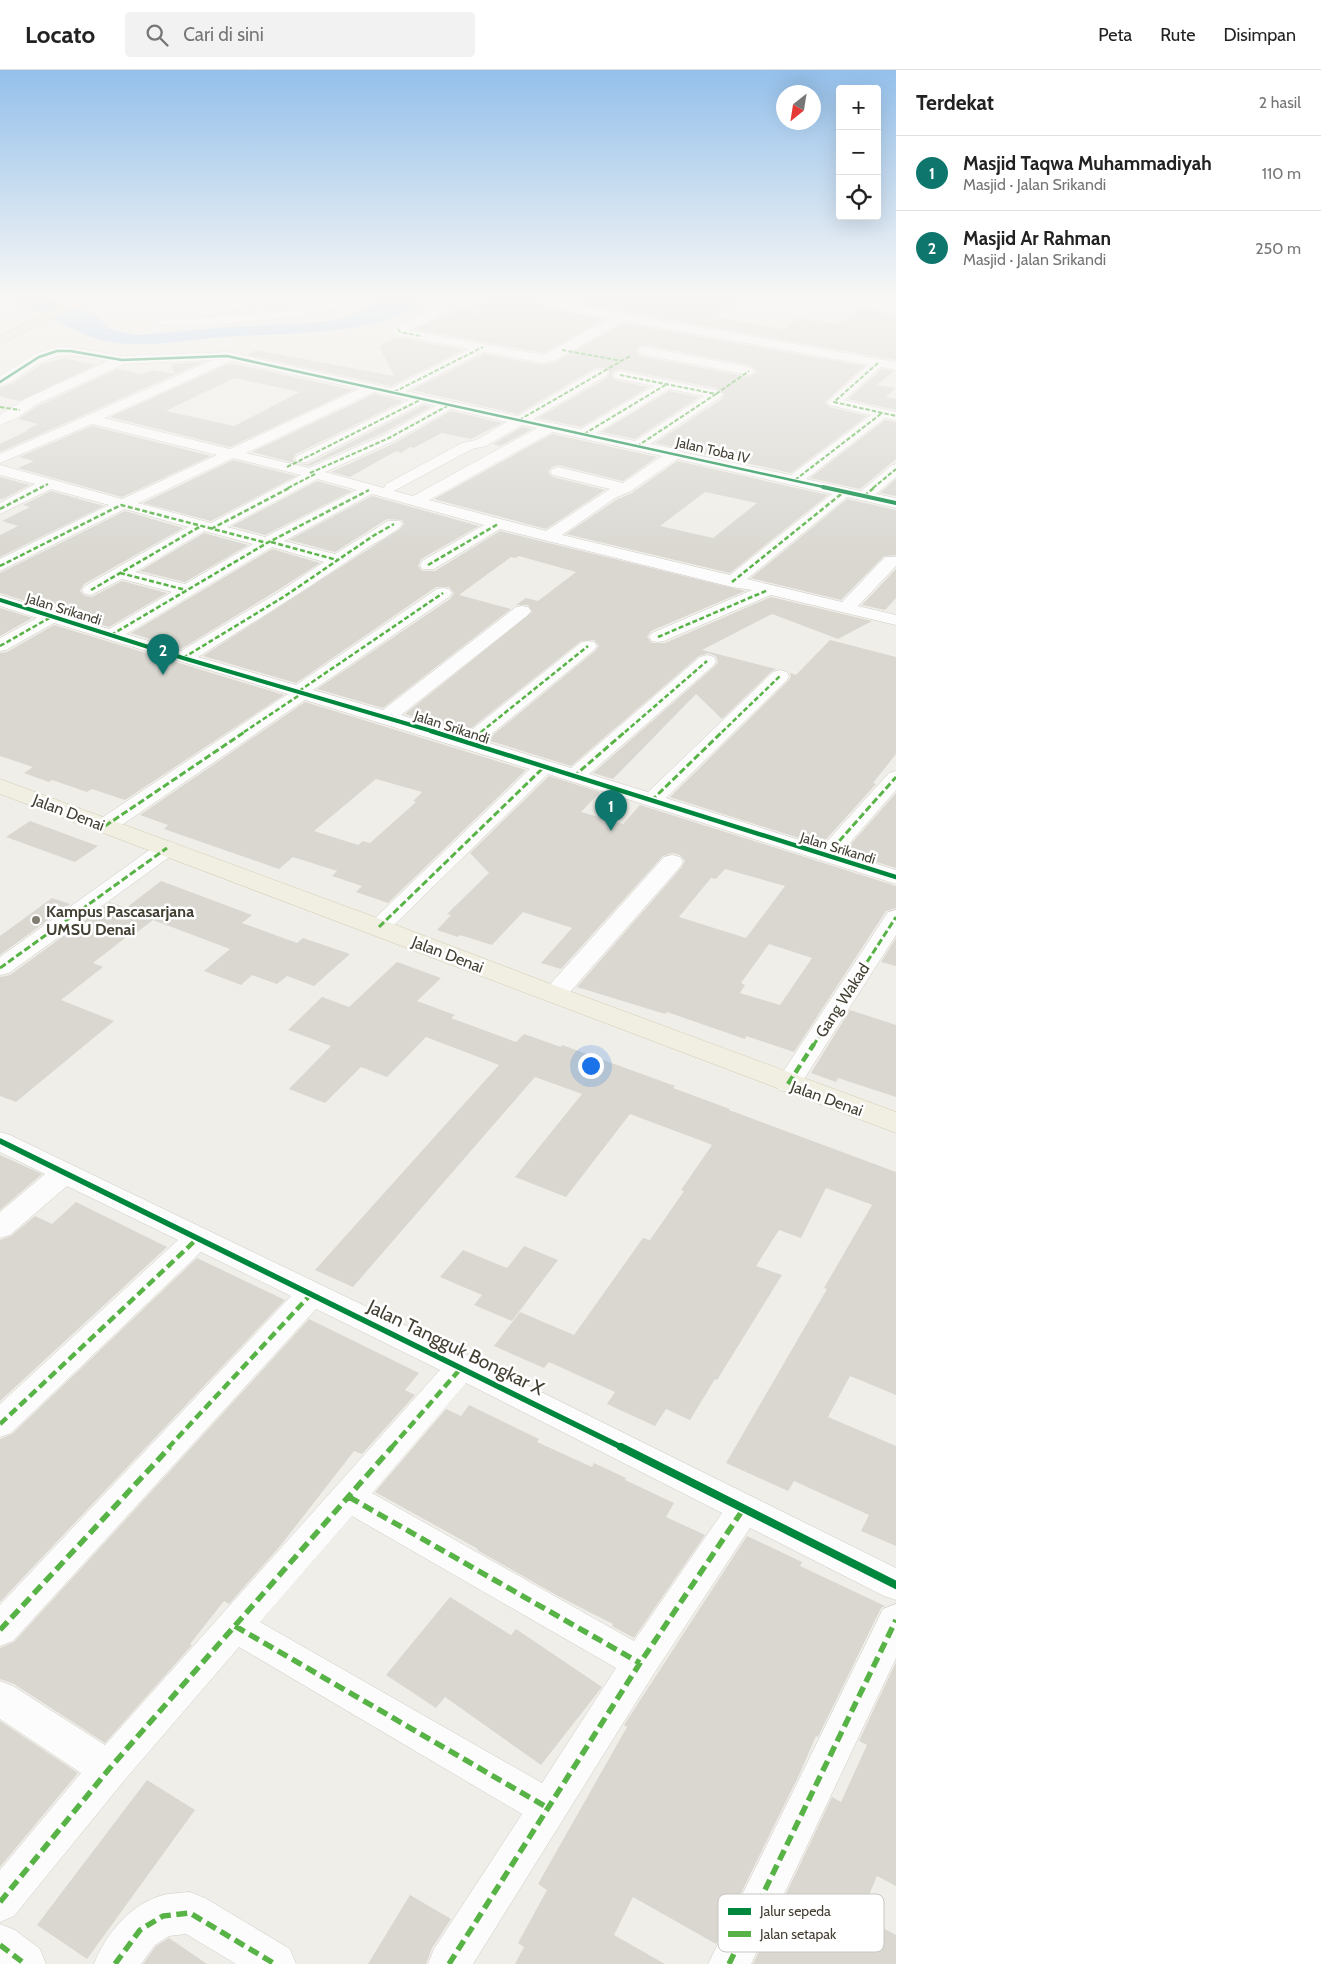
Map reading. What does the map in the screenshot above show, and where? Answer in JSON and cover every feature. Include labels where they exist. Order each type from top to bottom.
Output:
[{"type":"main road","name":"Jalan Denai","points":[[0,786],[379,927],[788,1084],[896,1123]]},
{"type":"street","points":[[0,421],[30,402],[66,385]]},
{"type":"street","points":[[0,459],[168,385]]},
{"type":"street","name":"Jalan Toba IV","points":[[360,385],[420,400],[639,445],[896,502]]},
{"type":"street","points":[[392,393],[407,385]]},
{"type":"street","points":[[391,487],[467,446],[481,443],[580,385]]},
{"type":"street","points":[[584,434],[665,385]]},
{"type":"street","points":[[674,385],[716,394]]},
{"type":"street","points":[[639,445],[728,385]]},
{"type":"street","points":[[853,385],[834,402],[889,414]]},
{"type":"street","points":[[0,566],[121,505],[372,388]]},
{"type":"street","points":[[286,467],[420,400]]},
{"type":"street","points":[[91,590],[206,527],[312,473],[389,438],[449,405]]},
{"type":"street","points":[[795,480],[889,414]]},
{"type":"street","points":[[90,420],[312,473],[498,524],[732,582],[896,620]]},
{"type":"street","points":[[414,502],[550,427]]},
{"type":"street","points":[[549,536],[609,495],[626,488],[676,453]]},
{"type":"street","points":[[864,496],[896,469]]},
{"type":"street","points":[[0,470],[121,505],[338,560]]},
{"type":"street","points":[[558,472],[626,488]]},
{"type":"street","points":[[0,508],[48,484]]},
{"type":"street","points":[[111,635],[269,542],[369,490]]},
{"type":"street","points":[[732,582],[845,491]]},
{"type":"street","points":[[183,658],[285,596],[394,524]]},
{"type":"street","points":[[428,565],[498,524]]},
{"type":"street","points":[[846,608],[891,561]]},
{"type":"street","points":[[120,573],[186,590]]},
{"type":"street","points":[[658,637],[768,590]]},
{"type":"street","points":[[105,826],[443,594]]},
{"type":"street","name":"Jalan Srikandi","points":[[0,600],[183,658],[386,717],[543,768],[896,877]]},
{"type":"street","points":[[386,717],[522,611]]},
{"type":"street","points":[[0,646],[51,617]]},
{"type":"street","points":[[468,743],[588,646]]},
{"type":"street","points":[[573,777],[707,661]]},
{"type":"street","points":[[651,801],[780,676]]},
{"type":"street","points":[[379,927],[543,768]]},
{"type":"street","points":[[826,856],[896,777]]},
{"type":"street","points":[[0,968],[167,848]]},
{"type":"street","points":[[554,995],[672,862]]},
{"type":"street","name":"Gang Wakad","points":[[788,1084],[896,917]]},
{"type":"street","name":"Jalan Tangguk Bongkar X","points":[[0,1142],[462,1366],[896,1585]]},
{"type":"street","points":[[0,1228],[64,1173]]},
{"type":"street","points":[[0,1424],[198,1238]]},
{"type":"street","points":[[0,1630],[312,1293]]},
{"type":"street","points":[[0,1902],[109,1769],[462,1366]]},
{"type":"street","points":[[349,1497],[640,1663]]},
{"type":"street","points":[[449,1964],[640,1663],[744,1508]]},
{"type":"street","points":[[763,1894],[896,1620]]},
{"type":"street","points":[[235,1626],[548,1808]]},
{"type":"street","points":[[0,1698],[109,1769]]},
{"type":"street","points":[[115,1964],[140,1930],[164,1916],[190,1913],[275,1964]]},
{"type":"street","points":[[0,1945],[25,1964]]},
{"type":"street","points":[[729,1964],[735,1952]]},
{"type":"building","points":[[7,385],[52,385],[19,401],[0,396],[0,388]]},
{"type":"building","points":[[82,385],[150,385],[0,452],[0,444],[38,424],[18,419],[36,407]]},
{"type":"building","points":[[180,385],[219,385],[166,411],[234,426],[300,392],[269,385],[332,385],[353,390],[230,447],[110,417]]},
{"type":"building","points":[[421,385],[566,385],[518,414],[412,390]]},
{"type":"building","points":[[594,385],[649,387],[581,427],[538,418]]},
{"type":"building","points":[[703,385],[843,385],[825,402],[829,407],[867,416],[791,473],[655,443],[722,399],[725,394],[716,388]]},
{"type":"building","points":[[863,385],[895,388],[886,397],[896,399],[896,410],[848,399]]},
{"type":"building","points":[[669,391],[699,397],[635,439],[601,432]]},
{"type":"building","points":[[374,394],[403,401],[296,454],[293,458],[295,463],[252,452]]},
{"type":"building","points":[[424,405],[431,407],[383,433],[309,466],[300,464],[308,464]]},
{"type":"building","points":[[451,411],[502,423],[471,439],[442,433],[401,453],[396,451],[350,477],[331,472],[395,443]]},
{"type":"building","points":[[885,420],[896,422],[896,459],[860,489],[810,478]]},
{"type":"building","points":[[92,426],[211,456],[122,497],[18,468],[34,461],[19,457]]},
{"type":"building","points":[[522,427],[532,429],[500,446],[493,444]]},
{"type":"building","points":[[552,434],[657,457],[623,481],[558,465],[552,467],[548,472],[553,477],[605,490],[546,529],[434,499]]},
{"type":"building","points":[[233,460],[296,476],[211,521],[143,503]]},
{"type":"building","points":[[677,461],[828,495],[730,573],[566,534],[616,500],[632,493]],"holes":[[[705,492],[757,503],[713,538],[660,526]]]},
{"type":"building","points":[[0,477],[30,485],[0,499]]},
{"type":"building","points":[[896,479],[896,496],[880,493]]},
{"type":"building","points":[[317,481],[352,491],[265,535],[232,526]]},
{"type":"building","points":[[51,491],[104,506],[0,557],[0,535],[18,526],[2,521],[30,507],[23,505]]},
{"type":"building","points":[[372,496],[479,526],[421,559],[418,566],[422,571],[435,571],[500,531],[745,591],[651,631],[647,637],[652,643],[665,643],[771,597],[872,621],[838,639],[772,614],[702,650],[776,669],[722,719],[696,694],[613,779],[593,773],[715,666],[718,662],[716,656],[708,653],[699,656],[571,766],[487,740],[595,651],[599,646],[594,640],[581,641],[465,733],[405,714],[532,612],[528,605],[516,605],[526,598],[538,601],[576,572],[519,556],[511,557],[459,595],[511,609],[383,708],[317,689],[450,599],[454,593],[449,587],[436,587],[296,683],[203,656],[400,529],[404,524],[402,520],[387,519],[335,552],[289,540]]},
{"type":"building","points":[[847,499],[896,510],[896,555],[884,556],[841,600],[751,578]]},
{"type":"building","points":[[125,511],[183,528],[84,584],[80,591],[85,596],[92,597],[122,581],[167,593],[109,627],[0,593],[0,573]]},
{"type":"building","points":[[204,533],[248,545],[185,582],[140,571]]},
{"type":"building","points":[[272,549],[320,563],[181,649],[131,633]]},
{"type":"building","points":[[896,569],[896,598],[885,610],[862,605]]},
{"type":"building","points":[[0,608],[32,618],[0,636]]},
{"type":"building","points":[[54,625],[284,695],[125,800],[92,789],[87,792],[52,780],[49,782],[24,773],[33,767],[0,756],[0,653],[7,652]]},
{"type":"building","points":[[830,640],[896,657],[896,754],[873,783],[876,784],[821,845],[670,797],[788,681],[791,677],[790,673],[796,675]]},
{"type":"building","points":[[305,702],[526,770],[388,903],[356,892],[362,886],[332,876],[337,871],[293,857],[279,869],[164,829],[168,825],[140,815]],"holes":[[[376,779],[422,792],[413,801],[416,802],[370,843],[363,841],[358,845],[314,831]]]},
{"type":"building","points":[[549,776],[600,792],[581,812],[623,824],[640,805],[896,886],[896,908],[886,911],[794,1052],[746,1036],[745,1039],[667,1012],[665,1014],[577,987],[681,868],[685,861],[680,855],[672,853],[663,856],[561,969],[541,963],[572,928],[523,912],[492,945],[437,930],[451,915],[447,914],[489,873],[470,853]],"holes":[[[725,869],[785,886],[746,938],[679,917],[711,878],[716,879]],[[769,944],[812,958],[780,1005],[740,993],[745,985],[741,983]]]},
{"type":"building","points":[[896,793],[896,868],[844,852]]},
{"type":"building","points":[[30,821],[98,846],[75,862],[6,837]]},
{"type":"building","points":[[161,881],[252,915],[242,923],[297,943],[303,938],[350,954],[314,986],[287,976],[277,984],[252,975],[241,985],[204,971],[230,949],[153,920],[132,936],[129,935],[93,963],[103,967],[61,1000],[114,1021],[16,1102],[0,1096],[0,977],[10,975],[110,902],[126,908]]},
{"type":"building","name":"Kampus Pascasarjana UMSU Denai","points":[[52,898],[70,904],[0,955],[0,936]]},
{"type":"building","points":[[896,938],[896,966],[881,962]]},
{"type":"building","points":[[397,962],[441,978],[417,1001],[455,1015],[451,1018],[516,1042],[524,1034],[561,1047],[562,1045],[675,1086],[673,1088],[896,1172],[896,1395],[850,1376],[828,1417],[896,1446],[896,1546],[861,1531],[869,1515],[794,1481],[788,1491],[726,1463],[827,1289],[824,1288],[872,1205],[870,1204],[826,1188],[801,1238],[779,1230],[756,1266],[782,1275],[717,1380],[715,1379],[690,1420],[666,1409],[655,1426],[607,1404],[615,1392],[549,1362],[544,1368],[494,1346],[520,1312],[574,1335],[643,1238],[650,1240],[684,1191],[681,1190],[712,1145],[710,1144],[630,1114],[566,1197],[515,1177],[582,1094],[535,1077],[353,1287],[315,1270],[499,1065],[426,1037],[387,1077],[361,1067],[325,1103],[289,1089],[331,1046],[288,1030],[322,997],[349,1007]]},
{"type":"building","points":[[850,1010],[896,1025],[896,1097],[838,1078],[836,1082],[811,1073]]},
{"type":"building","points":[[0,1155],[42,1174],[0,1210]]},
{"type":"building","points":[[76,1202],[167,1247],[0,1401],[0,1240],[11,1236],[35,1216],[52,1224]]},
{"type":"building","points":[[524,1246],[558,1260],[512,1321],[474,1305],[482,1295],[440,1277],[463,1250],[507,1268]]},
{"type":"building","points":[[197,1258],[285,1300],[0,1602],[0,1439],[12,1434]]},
{"type":"building","points":[[309,1319],[419,1373],[405,1390],[415,1395],[362,1454],[354,1451],[281,1545],[229,1604],[224,1601],[190,1644],[192,1645],[105,1743],[14,1684],[0,1679],[0,1648],[14,1642]]},
{"type":"building","points":[[469,1405],[539,1439],[537,1442],[592,1467],[594,1463],[674,1503],[666,1517],[705,1535],[634,1638],[612,1626],[613,1624],[558,1596],[375,1492],[446,1409],[461,1416]]},
{"type":"building","points":[[747,1536],[802,1562],[800,1566],[885,1606],[881,1608],[818,1737],[816,1736],[741,1894],[718,1894],[718,1940],[716,1944],[633,1897],[614,1935],[665,1964],[515,1964],[524,1947],[518,1943],[547,1890],[538,1884],[627,1727],[624,1725]]},
{"type":"building","points":[[450,1597],[511,1635],[516,1629],[602,1687],[541,1765],[445,1697],[436,1708],[386,1675]]},
{"type":"building","points":[[896,1662],[896,1886],[877,1876],[869,1894],[786,1894],[832,1797],[841,1802],[867,1745],[859,1741]]},
{"type":"building","points":[[0,1721],[78,1773],[0,1867]]},
{"type":"building","points":[[147,1780],[195,1810],[87,1959],[37,1925]]},
{"type":"building","points":[[410,1895],[451,1919],[432,1948],[426,1964],[368,1964]]},
{"type":"building","points":[[884,1929],[896,1935],[896,1964],[753,1964],[759,1952],[884,1952]]},
{"type":"building","points":[[169,1938],[207,1964],[143,1964],[156,1946]]},
{"type":"marked path","points":[[394,392],[407,385]]},
{"type":"marked path","points":[[519,420],[579,385]]},
{"type":"marked path","points":[[584,434],[665,385]]},
{"type":"marked path","points":[[639,445],[716,394],[672,385]]},
{"type":"marked path","points":[[716,394],[728,385]]},
{"type":"marked path","points":[[853,385],[834,402],[896,416]]},
{"type":"marked path","points":[[287,467],[420,400]]},
{"type":"marked path","points":[[310,473],[389,438],[449,405]]},
{"type":"marked path","points":[[0,407],[20,410]]},
{"type":"marked path","points":[[795,480],[882,413]]},
{"type":"marked path","points":[[864,496],[896,469]]},
{"type":"marked path","points":[[211,529],[315,474]]},
{"type":"marked path","points":[[0,509],[48,484]]},
{"type":"marked path","points":[[111,635],[267,543],[369,490]]},
{"type":"marked path","points":[[732,582],[845,491]]},
{"type":"marked path","points":[[0,566],[121,505],[267,543]]},
{"type":"marked path","points":[[183,658],[285,596],[373,536],[394,524]]},
{"type":"marked path","points":[[428,565],[498,524]]},
{"type":"marked path","points":[[91,590],[201,526]]},
{"type":"marked path","points":[[271,542],[337,560]]},
{"type":"marked path","points":[[120,573],[186,590]]},
{"type":"marked path","points":[[658,637],[768,590]]},
{"type":"marked path","points":[[299,691],[443,593]]},
{"type":"marked path","points":[[0,646],[51,617]]},
{"type":"marked path","points":[[468,743],[588,646]]},
{"type":"marked path","points":[[573,777],[707,661]]},
{"type":"marked path","points":[[651,801],[780,676]]},
{"type":"marked path","points":[[105,826],[304,692]]},
{"type":"marked path","points":[[379,927],[543,768]]},
{"type":"marked path","points":[[826,856],[896,777]]},
{"type":"marked path","points":[[0,968],[167,848]]},
{"type":"marked path","points":[[788,1084],[896,917]]},
{"type":"marked path","points":[[0,1424],[198,1238]]},
{"type":"marked path","points":[[0,1630],[312,1293]]},
{"type":"marked path","points":[[0,1902],[109,1769],[462,1367]]},
{"type":"marked path","points":[[349,1497],[640,1663]]},
{"type":"marked path","points":[[449,1964],[640,1663],[744,1508]]},
{"type":"marked path","points":[[763,1894],[896,1620]]},
{"type":"marked path","points":[[235,1626],[548,1808]]},
{"type":"marked path","points":[[115,1964],[140,1930],[163,1916],[190,1913],[275,1964]]},
{"type":"marked path","points":[[0,1945],[25,1964]]},
{"type":"marked path","points":[[729,1964],[735,1952]]},
{"type":"cycle path","points":[[361,385],[896,503]]},
{"type":"cycle path","points":[[0,600],[183,658],[386,717],[896,877]]},
{"type":"cycle path","points":[[0,1141],[462,1367],[896,1585]]},
{"type":"place","name":"Masjid Ar Rahman","points":[[163,675]]},
{"type":"place","name":"Masjid Taqwa Muhammadiyah","points":[[611,831]]},
{"type":"place","name":"Kampus Pascasarjana UMSU Denai","points":[[36,920]]}]
